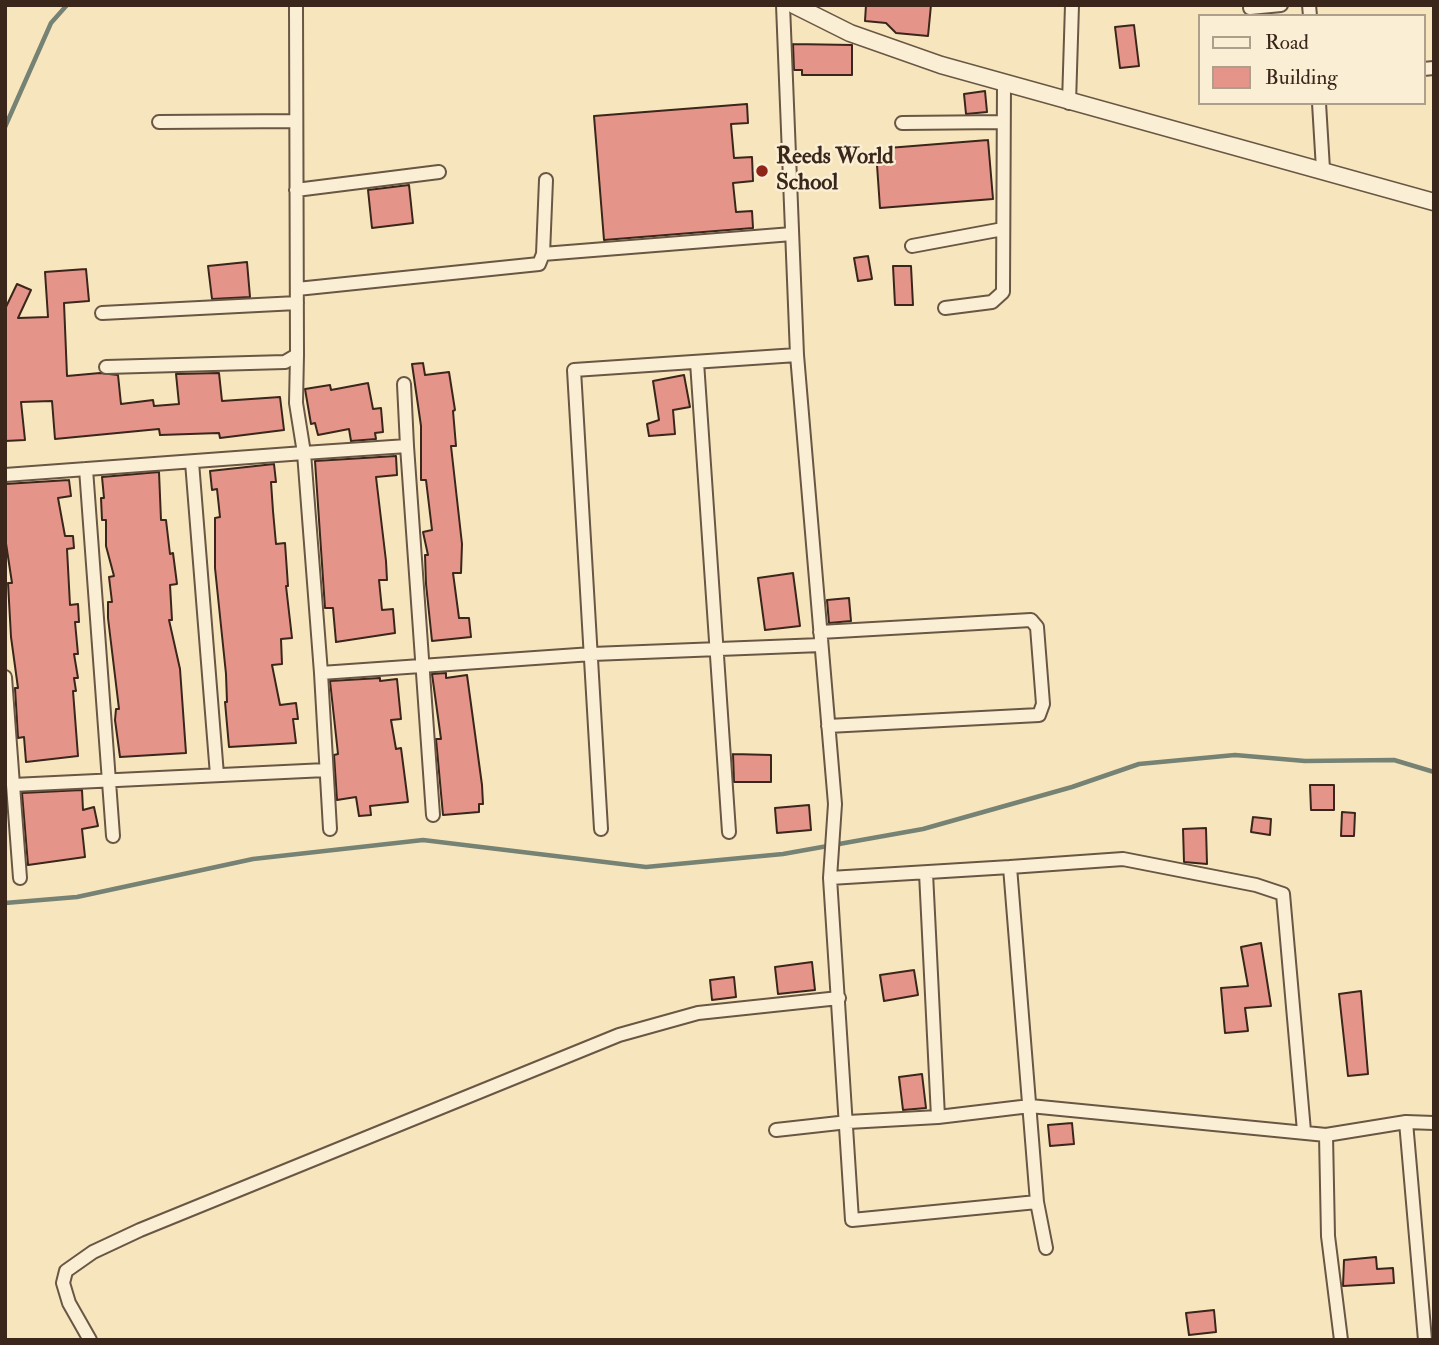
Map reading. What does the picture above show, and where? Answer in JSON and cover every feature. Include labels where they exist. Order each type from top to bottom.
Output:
[{"type":"street","points":[[296,5],[296,403],[304,453],[330,829]]},
{"type":"street","points":[[783,5],[797,355],[828,726],[834,832],[830,878],[848,1122],[852,1220],[1037,1202]]},
{"type":"street","points":[[794,5],[850,33],[1004,83],[1255,155],[1323,169],[1398,195],[1434,202]]},
{"type":"street","points":[[1069,103],[1072,5]]},
{"type":"street","points":[[1251,8],[1281,5]]},
{"type":"street","points":[[945,308],[992,302],[1003,292],[1004,83]]},
{"type":"street","points":[[1319,105],[1323,169]]},
{"type":"street","points":[[159,122],[296,121]]},
{"type":"street","points":[[902,123],[1003,122]]},
{"type":"street","points":[[296,190],[439,172]]},
{"type":"street","points":[[102,313],[297,296],[539,264],[543,254],[546,180]]},
{"type":"street","points":[[912,246],[1003,229]]},
{"type":"street","points":[[543,254],[792,234]]},
{"type":"street","points":[[106,368],[285,362],[297,355]]},
{"type":"street","points":[[601,828],[574,370],[797,355]]},
{"type":"street","points":[[697,362],[719,651],[729,832]]},
{"type":"street","points":[[404,384],[433,815]]},
{"type":"street","points":[[5,475],[407,446]]},
{"type":"street","points":[[192,462],[217,775]]},
{"type":"street","points":[[86,470],[113,836]]},
{"type":"street","points":[[820,632],[1031,620],[1037,627],[1043,704],[1039,715],[828,726]]},
{"type":"street","points":[[321,673],[592,654],[821,645]]},
{"type":"street","points":[[5,677],[20,878]]},
{"type":"street","points":[[13,785],[327,771]]},
{"type":"street","points":[[830,878],[1123,859],[1256,885],[1283,894],[1304,1132]]},
{"type":"street","points":[[1010,867],[1037,1202],[1046,1248]]},
{"type":"street","points":[[926,873],[938,1117]]},
{"type":"street","points":[[90,1340],[69,1304],[63,1283],[66,1271],[93,1252],[140,1230],[619,1035],[698,1013],[839,998]]},
{"type":"street","points":[[776,1130],[848,1122],[938,1117],[1030,1106],[1326,1135],[1406,1122],[1434,1123]]},
{"type":"street","points":[[1406,1122],[1425,1340]]},
{"type":"street","points":[[1326,1135],[1328,1236],[1340,1340]]},
{"type":"building","points":[[866,5],[931,5],[928,36],[896,33],[886,23],[865,21]]},
{"type":"building","points":[[1134,25],[1139,66],[1120,68],[1115,27]]},
{"type":"building","points":[[793,44],[852,45],[852,75],[802,75],[802,70],[794,70]]},
{"type":"building","points":[[985,91],[987,112],[966,114],[964,94]]},
{"type":"building","points":[[747,104],[748,123],[731,124],[734,158],[752,157],[753,181],[733,183],[736,212],[752,211],[753,228],[604,240],[594,116]]},
{"type":"building","points":[[988,140],[993,199],[880,208],[877,165],[889,164],[888,148]]},
{"type":"building","points":[[409,185],[413,223],[372,228],[368,190]]},
{"type":"building","points":[[868,256],[872,279],[858,281],[854,258]]},
{"type":"building","points":[[247,262],[250,297],[212,299],[208,266]]},
{"type":"building","points":[[893,266],[911,266],[913,305],[895,305]]},
{"type":"building","points":[[86,269],[89,301],[64,303],[67,376],[100,373],[118,375],[121,404],[153,400],[154,406],[179,404],[176,374],[219,373],[222,401],[280,397],[284,430],[220,438],[219,433],[160,435],[159,429],[55,439],[52,401],[21,402],[25,440],[5,441],[5,309],[17,284],[31,290],[18,318],[48,317],[45,272]]},
{"type":"building","points":[[423,363],[425,375],[449,372],[455,410],[456,446],[451,446],[462,544],[461,573],[453,573],[459,618],[469,618],[471,637],[432,641],[426,584],[425,555],[428,555],[423,532],[432,530],[426,480],[421,480],[421,426],[412,364]]},
{"type":"building","points":[[684,375],[690,407],[673,410],[675,434],[649,436],[647,424],[659,420],[653,381]]},
{"type":"building","points":[[368,383],[373,409],[381,408],[383,432],[375,433],[376,439],[351,441],[349,429],[318,435],[315,423],[311,424],[305,389],[330,385],[331,390]]},
{"type":"building","points":[[396,456],[397,475],[376,477],[387,580],[379,580],[382,610],[393,609],[395,633],[336,642],[333,608],[325,608],[315,461]]},
{"type":"building","points":[[274,464],[276,482],[271,482],[276,544],[285,543],[286,586],[292,638],[281,639],[282,664],[272,665],[280,705],[296,703],[298,719],[293,719],[296,743],[229,747],[225,702],[226,674],[215,568],[215,518],[220,517],[217,489],[212,490],[210,471]]},
{"type":"building","points":[[159,472],[161,520],[166,520],[177,584],[170,585],[172,620],[169,620],[180,669],[186,753],[120,757],[115,720],[116,709],[119,709],[108,618],[108,602],[112,602],[109,577],[114,576],[106,546],[106,520],[102,520],[102,477]]},
{"type":"building","points":[[69,480],[71,496],[58,498],[65,536],[73,536],[74,548],[67,549],[70,605],[78,604],[79,622],[75,622],[78,654],[74,654],[78,678],[74,678],[76,691],[73,691],[78,756],[26,762],[24,737],[18,738],[15,688],[18,688],[11,637],[8,583],[12,583],[5,537],[5,484]]},
{"type":"building","points":[[793,573],[800,626],[765,630],[758,578]]},
{"type":"building","points":[[849,598],[851,621],[829,623],[827,600]]},
{"type":"building","points":[[446,673],[446,678],[467,675],[482,785],[483,804],[479,804],[479,812],[443,815],[436,739],[441,739],[432,674]]},
{"type":"building","points":[[380,678],[380,681],[397,679],[401,719],[391,720],[396,749],[401,748],[408,802],[370,806],[371,815],[359,816],[356,797],[337,800],[334,755],[338,754],[330,681]]},
{"type":"building","points":[[733,754],[771,755],[771,782],[734,782]]},
{"type":"building","points":[[1310,785],[1334,785],[1334,810],[1311,810]]},
{"type":"building","points":[[82,790],[83,810],[94,807],[98,826],[82,829],[85,857],[28,865],[22,793]]},
{"type":"building","points":[[809,805],[811,830],[777,833],[775,808]]},
{"type":"building","points":[[1342,812],[1355,813],[1354,836],[1341,836]]},
{"type":"building","points":[[1253,817],[1271,819],[1270,835],[1251,832]]},
{"type":"building","points":[[1206,828],[1207,864],[1184,862],[1183,829]]},
{"type":"building","points":[[1261,943],[1271,1006],[1245,1008],[1248,1031],[1225,1033],[1221,988],[1248,986],[1241,947]]},
{"type":"building","points":[[812,962],[815,990],[778,994],[775,967]]},
{"type":"building","points":[[914,970],[918,995],[884,1001],[880,975]]},
{"type":"building","points":[[734,977],[736,997],[712,1000],[710,980]]},
{"type":"building","points":[[1361,991],[1368,1074],[1348,1076],[1339,994]]},
{"type":"building","points":[[922,1074],[926,1108],[903,1110],[899,1077]]},
{"type":"building","points":[[1072,1123],[1074,1144],[1050,1146],[1048,1125]]},
{"type":"building","points":[[1376,1257],[1377,1269],[1393,1268],[1394,1283],[1343,1286],[1344,1260]]},
{"type":"building","points":[[1214,1310],[1216,1332],[1189,1335],[1186,1313]]},
{"type":"waterway","points":[[5,127],[51,23],[67,5]]},
{"type":"waterway","points":[[5,903],[77,897],[253,859],[423,840],[646,867],[783,854],[923,829],[1072,787],[1139,764],[1235,755],[1305,761],[1394,760],[1434,772]]},
{"type":"place","name":"Reeds World School","points":[[762,171]]}]
